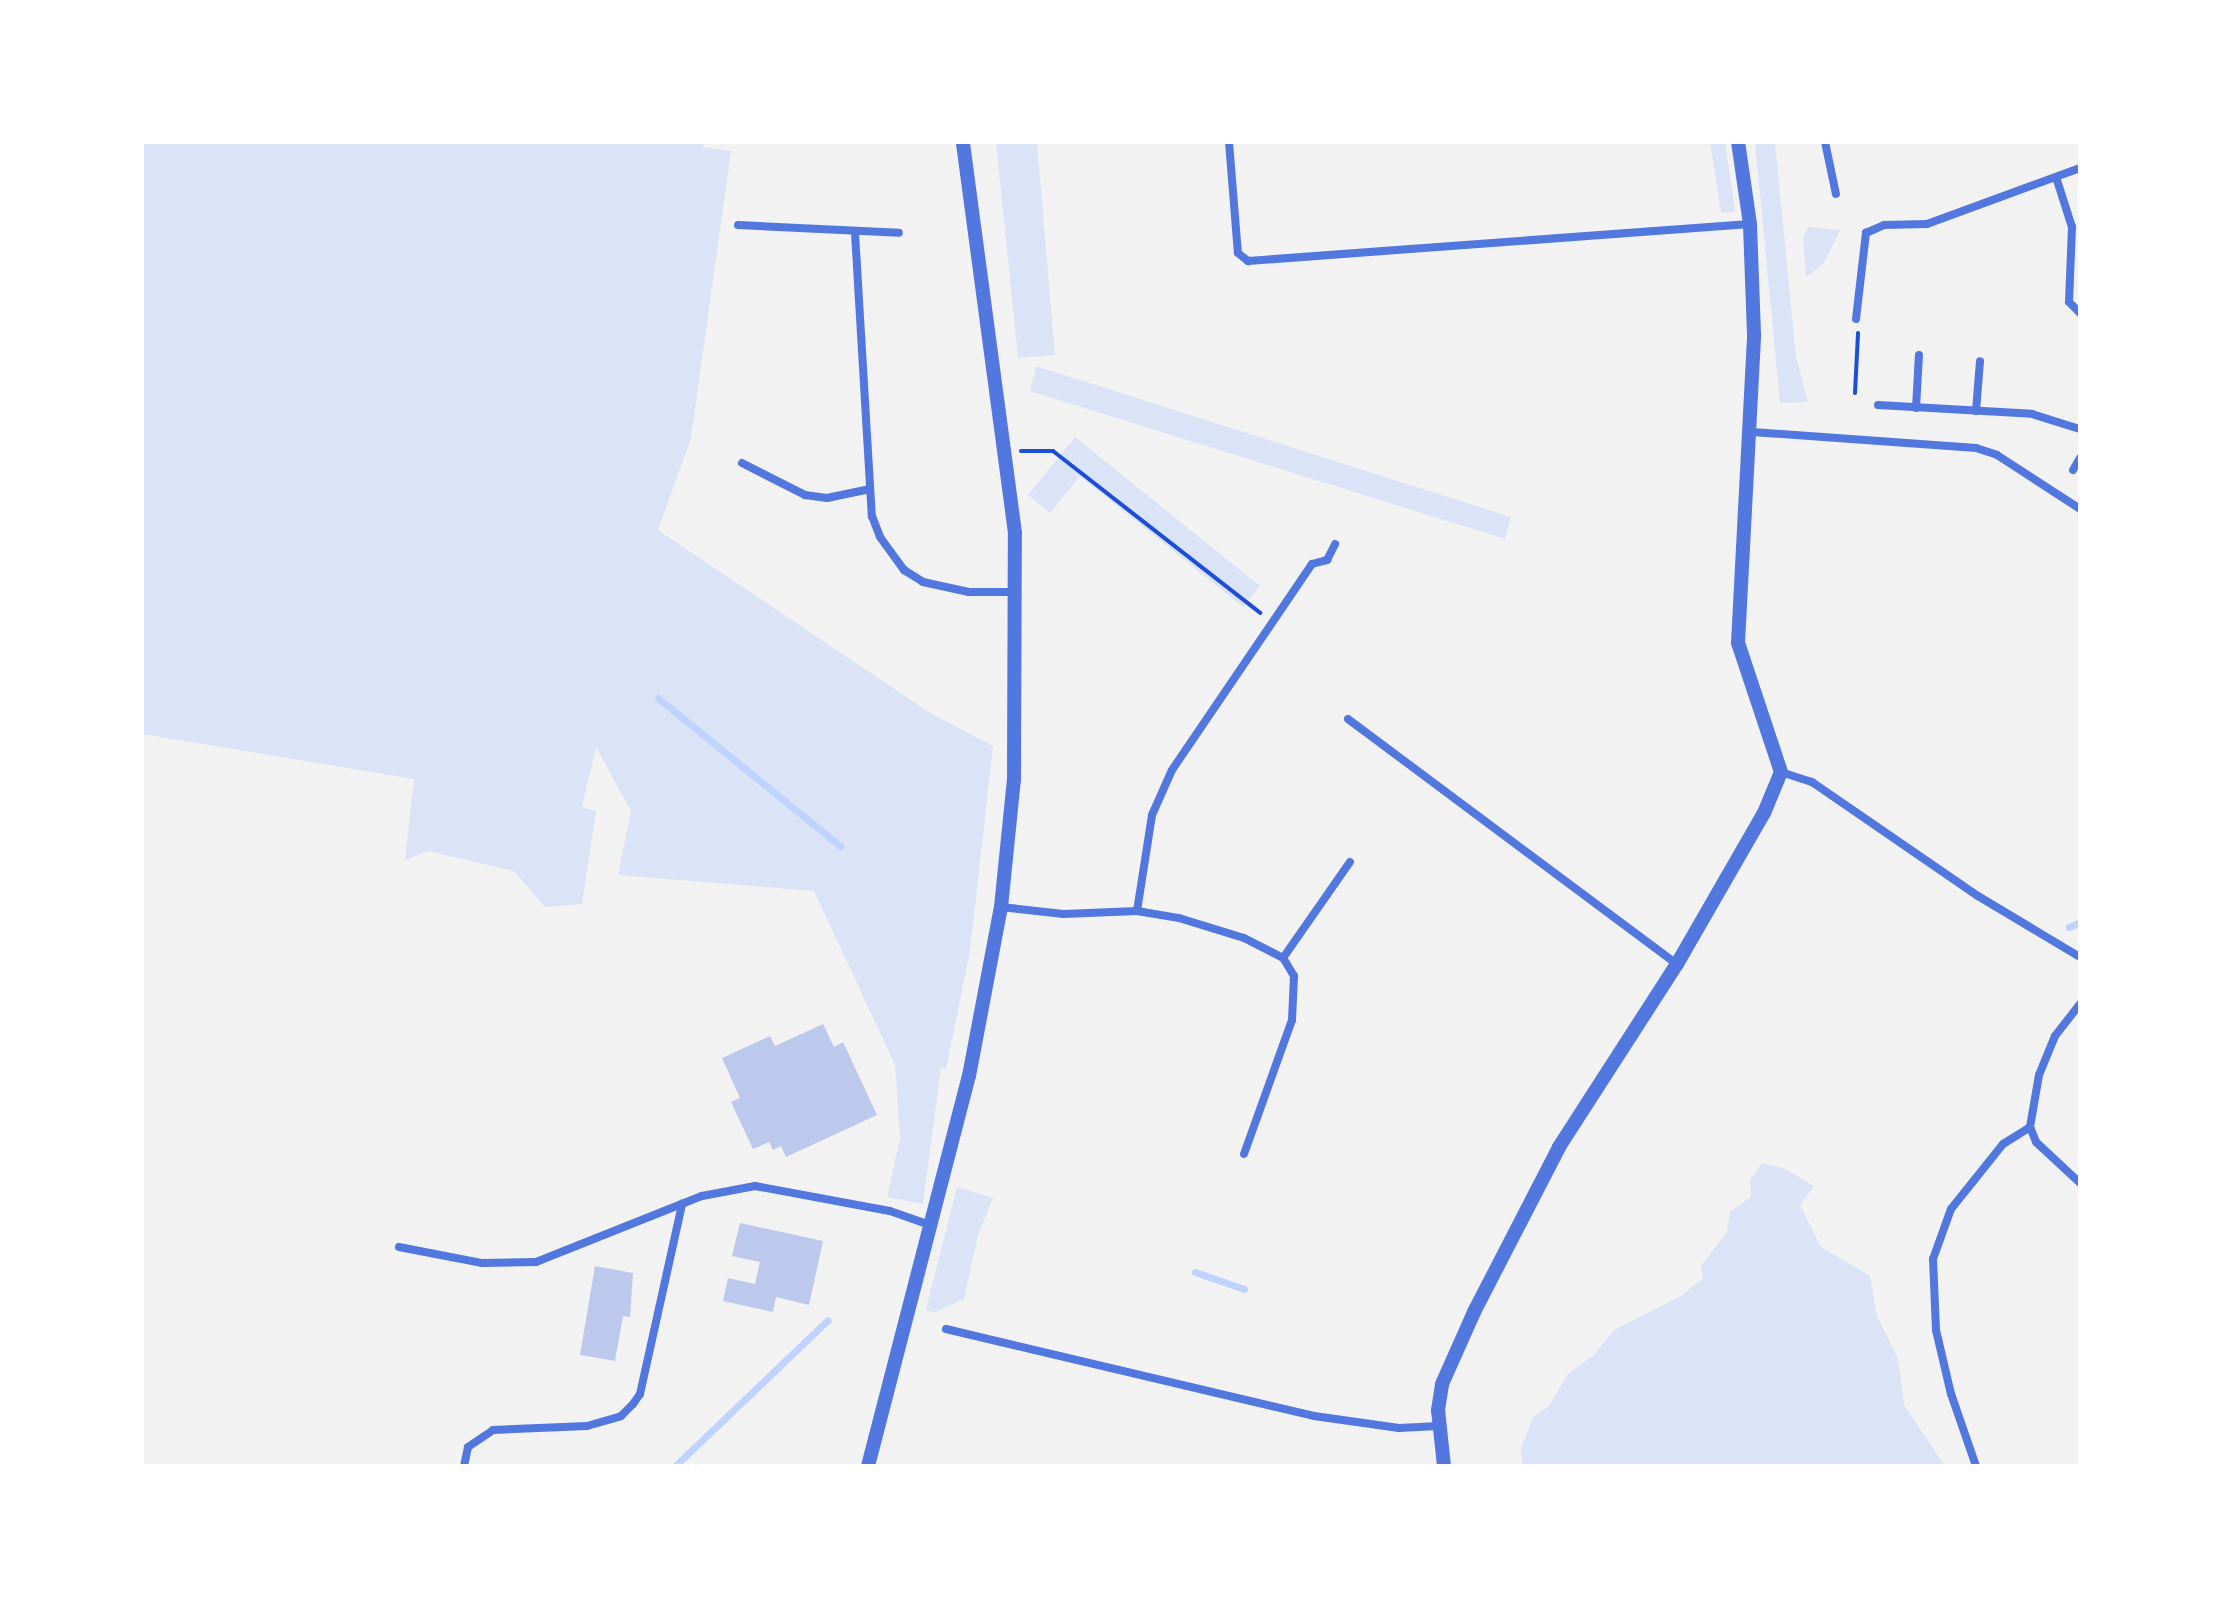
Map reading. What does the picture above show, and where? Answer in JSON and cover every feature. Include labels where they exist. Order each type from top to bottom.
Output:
[{"type":"street","points":[[868,1466],[969,1076],[1001,907],[1014,779],[1017,591],[1006,451],[963,142]]},
{"type":"street","points":[[1229,142],[1238,253],[1248,261],[1750,224]]},
{"type":"street","points":[[1444,1466],[1438,1426],[1445,1373],[1561,1143],[1677,964],[1764,813],[1781,772],[1738,643],[1738,568],[1752,432],[1750,224],[1738,142]]},
{"type":"street","points":[[1825,142],[1836,194]]},
{"type":"street","points":[[1856,319],[1866,233],[1884,225],[1927,224],[2080,168]]},
{"type":"street","points":[[2056,177],[2072,227],[2069,302],[2080,313]]},
{"type":"street","points":[[738,225],[899,233]]},
{"type":"street","points":[[855,233],[870,489],[880,537],[898,563],[923,582],[969,592],[1017,591]]},
{"type":"street","points":[[1916,408],[1919,355]]},
{"type":"street","points":[[1976,411],[1980,361]]},
{"type":"street","points":[[1878,405],[2048,417],[2080,429]]},
{"type":"street","points":[[1752,432],[1976,448],[1997,455],[2080,509]]},
{"type":"street","points":[[742,463],[805,495],[827,498],[870,489]]},
{"type":"street","points":[[1137,911],[1147,838],[1161,792],[1271,622],[1312,564],[1327,560],[1335,544]]},
{"type":"street","points":[[1348,719],[1677,964]]},
{"type":"street","points":[[1781,772],[1812,782],[1978,896],[2080,957]]},
{"type":"street","points":[[1283,958],[1350,862]]},
{"type":"street","points":[[1001,907],[1064,914],[1137,911],[1221,930],[1283,958],[1294,976],[1292,1020],[1244,1154]]},
{"type":"street","points":[[2080,1004],[2055,1036],[2039,1075],[2030,1127],[2036,1142],[2080,1183]]},
{"type":"street","points":[[1976,1466],[1936,1330],[1933,1259],[1951,1209],[2003,1144],[2030,1127]]},
{"type":"street","points":[[399,1247],[482,1263],[536,1262],[721,1190],[771,1187],[890,1211],[930,1225]]},
{"type":"street","points":[[464,1466],[468,1447],[493,1430],[587,1426],[621,1416],[633,1404],[640,1394],[682,1204]]},
{"type":"street","points":[[946,1329],[1314,1416],[1399,1428],[1438,1426]]},
{"type":"path","points":[[1855,393],[1856,319]]},
{"type":"path","points":[[1006,451],[1053,451],[1271,622]]},
{"type":"shaded area","points":[[142,142],[703,142],[703,147],[731,151],[691,438],[658,530],[930,713],[993,746],[970,951],[946,1069],[941,1067],[923,1204],[887,1197],[900,1139],[895,1065],[814,891],[618,875],[631,811],[596,747],[582,807],[596,811],[582,904],[545,907],[514,871],[428,851],[405,860],[414,779],[142,734]]},
{"type":"shaded area","points":[[996,142],[1037,142],[1055,355],[1018,358]]},
{"type":"shaded area","points":[[1710,142],[1725,142],[1735,211],[1721,213]]},
{"type":"shaded area","points":[[1755,142],[1775,142],[1796,357],[1808,402],[1780,403]]},
{"type":"shaded area","points":[[1808,227],[1840,230],[1824,263],[1806,277],[1803,238]]},
{"type":"shaded area","points":[[1036,366],[1511,517],[1505,539],[1030,391]]},
{"type":"shaded area","points":[[1075,437],[1260,586],[1243,607],[1080,476],[1050,513],[1028,495]]},
{"type":"shaded area","points":[[1762,1163],[1783,1168],[1814,1186],[1800,1205],[1821,1247],[1870,1276],[1877,1316],[1898,1359],[1904,1405],[1945,1466],[1522,1466],[1521,1448],[1533,1417],[1549,1406],[1568,1374],[1594,1355],[1614,1330],[1681,1296],[1703,1278],[1701,1266],[1727,1232],[1730,1212],[1751,1197],[1750,1180]]},
{"type":"shaded area","points":[[957,1187],[993,1198],[978,1235],[964,1299],[933,1313],[926,1309]]},
{"type":"building","points":[[823,1024],[834,1047],[843,1042],[877,1115],[786,1157],[781,1146],[773,1150],[769,1142],[753,1149],[731,1102],[740,1098],[722,1058],[770,1036],[775,1046]]},
{"type":"building","points":[[740,1223],[823,1241],[809,1305],[776,1297],[773,1312],[723,1301],[728,1278],[755,1284],[760,1262],[732,1256]]},
{"type":"building","points":[[595,1266],[633,1273],[630,1317],[623,1316],[615,1361],[580,1355]]},
{"type":"waterway","points":[[658,698],[840,846]]},
{"type":"waterway","points":[[2069,927],[2080,922]]},
{"type":"waterway","points":[[1195,1272],[1244,1289]]},
{"type":"waterway","points":[[675,1466],[828,1320]]}]
